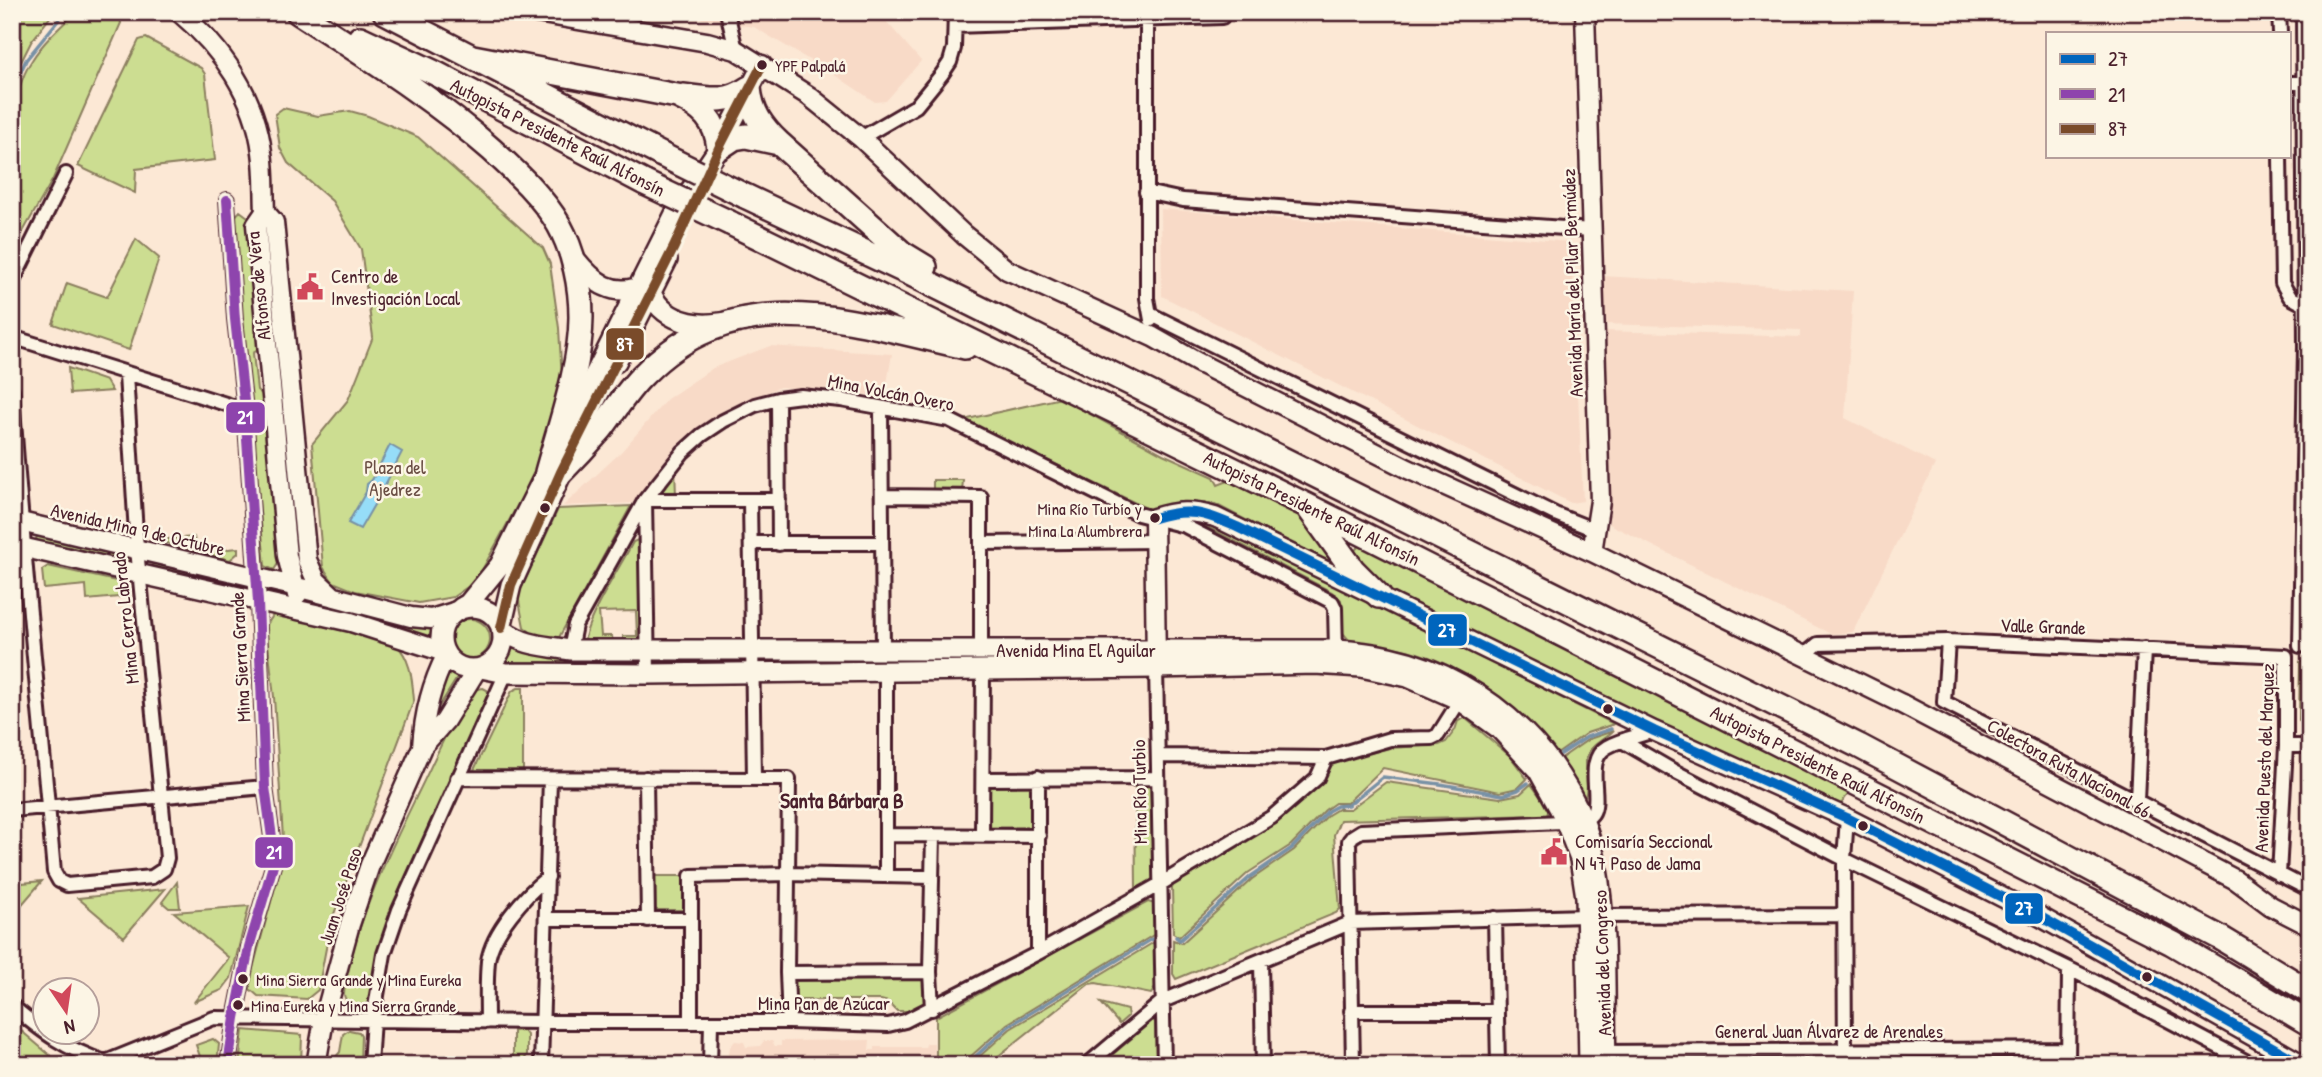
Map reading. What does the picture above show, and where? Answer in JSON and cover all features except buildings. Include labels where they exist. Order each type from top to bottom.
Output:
[{"type":"highway","points":[[298,12],[413,86],[496,154],[540,197],[560,227],[573,257],[579,297],[580,333],[562,417],[554,472]]},
{"type":"highway","name":"Autopista Presidente Raúl Alfonsín","points":[[304,12],[435,73],[645,183],[1306,505],[2172,943],[2310,1024]]},
{"type":"highway","name":"Autopista Presidente Raúl Alfonsín","points":[[385,12],[662,155],[909,273],[1859,746],[2219,937],[2310,992]]},
{"type":"highway","points":[[473,57],[677,96],[721,100],[736,97],[749,89],[751,105],[766,131],[902,253],[967,293],[1131,374],[1147,391]]},
{"type":"highway","points":[[677,96],[694,104],[710,118],[719,148],[734,138],[746,136],[779,143]]},
{"type":"highway","points":[[554,472],[600,429],[643,374],[681,344],[722,323],[767,315],[801,314],[1006,357]]},
{"type":"highway","points":[[1306,505],[1353,570],[1379,596]]},
{"type":"main road","points":[[554,472],[500,565],[468,604],[449,617],[441,633],[445,654],[453,663],[463,668],[479,669],[489,664],[501,650],[502,629],[511,585],[585,398],[719,148]]},
{"type":"main road","points":[[573,257],[590,279],[603,285],[618,289],[649,282]]},
{"type":"main road","points":[[649,282],[670,316],[698,326],[722,323]]},
{"type":"main road","points":[[459,610],[472,607],[482,609],[497,619],[502,629]]},
{"type":"main road","name":"Avenida Mina El Aguilar","points":[[502,629],[517,640],[536,646],[570,650],[933,650],[982,660]]},
{"type":"main road","points":[[932,670],[933,650]]},
{"type":"main road","name":"Avenida Mina El Aguilar","points":[[1156,659],[1336,650],[1390,657],[1418,665],[1462,685],[1506,716],[1560,774],[1575,822]]},
{"type":"main road","name":"Avenida Mina El Aguilar","points":[[479,669],[506,673],[648,674],[886,671],[932,670],[982,660],[1156,659],[1361,667],[1408,677],[1460,700],[1500,729],[1522,751],[1575,822]]},
{"type":"main road","name":"Avenida del Congreso","points":[[1575,822],[1580,859],[1594,916],[1597,1058]]},
{"type":"street","points":[[179,12],[197,27],[244,88],[262,152],[265,212]]},
{"type":"street","name":"Colectora Ruta Nacional 66","points":[[531,12],[707,42],[736,50],[809,96],[861,138],[964,235],[1007,270],[1153,337],[1409,469],[1592,552],[1983,745],[2139,831],[2236,880],[2271,906],[2310,926]]},
{"type":"street","points":[[727,12],[736,50]]},
{"type":"street","name":"Avenida María del Pilar Bermúdez","points":[[1585,12],[1600,501],[1592,552]]},
{"type":"street","points":[[2279,12],[2280,32]]},
{"type":"street","name":"Avenida Puesto del Marquez","points":[[2279,874],[2286,746],[2286,656],[2305,648],[2307,184],[2303,12]]},
{"type":"street","points":[[1147,16],[1147,298],[1153,337]]},
{"type":"street","points":[[861,138],[916,106],[950,62],[954,48],[955,19],[1222,17]]},
{"type":"street","points":[[719,148],[762,65]]},
{"type":"street","points":[[2280,158],[2282,283],[2290,297],[2307,306]]},
{"type":"street","points":[[12,283],[66,174]]},
{"type":"street","points":[[2280,184],[2307,184]]},
{"type":"street","points":[[1146,192],[1184,200],[1591,230]]},
{"type":"street","name":"Mina Sierra Grande","points":[[227,200],[258,603],[265,787],[275,859],[249,947],[228,1065]]},
{"type":"street","name":"Alfonso de Vera","points":[[293,586],[287,556],[256,225],[265,212],[274,222],[307,561],[316,580],[337,599]]},
{"type":"street","points":[[2282,283],[2307,283]]},
{"type":"street","points":[[1150,314],[1555,514],[1595,530]]},
{"type":"street","points":[[12,337],[245,410]]},
{"type":"street","name":"Mina Cerro Labrado","points":[[48,807],[54,872],[59,881],[67,886],[152,877],[164,869],[167,858],[137,550],[127,375]]},
{"type":"street","points":[[12,390],[19,547],[48,807]]},
{"type":"street","name":"Mina Volcán Overo","points":[[570,650],[575,625],[645,500],[682,452],[723,421],[755,405],[778,398],[802,396],[841,400],[948,420],[1138,514],[1185,526],[1326,599],[1335,608],[1336,650]]},
{"type":"street","points":[[778,398],[779,544]]},
{"type":"street","points":[[881,409],[883,650]]},
{"type":"street","points":[[882,496],[981,497],[982,836]]},
{"type":"street","points":[[648,674],[645,500],[779,500]]},
{"type":"street","points":[[750,500],[754,778]]},
{"type":"street","points":[[1154,518],[1175,512],[1197,512],[1215,517],[1654,731],[1847,818],[2039,916],[2304,1065]]},
{"type":"street","name":"Mina Río Turbio","points":[[1154,518],[1164,1065]]},
{"type":"street","name":"Avenida Mina 9 de Octubre","points":[[18,522],[293,586],[411,617],[431,619],[459,610]]},
{"type":"street","points":[[981,543],[1155,541]]},
{"type":"street","points":[[751,543],[882,543]]},
{"type":"street","points":[[19,547],[351,622],[445,654]]},
{"type":"street","points":[[293,586],[303,605],[311,613]]},
{"type":"street","points":[[1948,641],[1944,702],[2310,890]]},
{"type":"street","name":"Valle Grande","points":[[1802,657],[1818,644],[1948,641],[2286,656]]},
{"type":"street","points":[[2137,800],[2144,649]]},
{"type":"street","name":"Juan José Paso","points":[[422,747],[423,719],[445,654]]},
{"type":"street","name":"Juan José Paso","points":[[316,1065],[324,1019],[350,924],[370,865],[422,747],[445,721],[479,669]]},
{"type":"street","points":[[886,671],[886,876]]},
{"type":"street","points":[[370,1065],[373,1020],[384,954],[399,910],[506,673]]},
{"type":"street","points":[[1159,757],[1326,758],[1390,739],[1432,738],[1437,735],[1460,700]]},
{"type":"street","points":[[1353,1065],[1349,841],[1353,836],[1361,831],[1575,822],[1592,814],[1595,807],[1594,778],[1600,754],[1606,748],[1622,741],[1654,731]]},
{"type":"street","points":[[1622,741],[1672,770],[1844,859],[2090,979],[2253,1065]]},
{"type":"street","points":[[2286,746],[2310,746]]},
{"type":"street","name":"Mina Pan de Azúcar","points":[[101,1063],[214,1018],[888,1025],[905,1021],[1038,953],[1272,817],[1317,778],[1326,758]]},
{"type":"street","points":[[1038,777],[1038,953]]},
{"type":"street","points":[[457,778],[789,779],[789,1022]]},
{"type":"street","points":[[646,778],[648,919]]},
{"type":"street","points":[[983,779],[1158,778]]},
{"type":"street","points":[[541,1065],[550,779]]},
{"type":"street","points":[[12,810],[265,787]]},
{"type":"street","points":[[1845,1065],[1844,859],[1847,818]]},
{"type":"street","points":[[887,835],[1039,836]]},
{"type":"street","points":[[932,1009],[930,972],[933,835]]},
{"type":"street","points":[[691,1021],[691,876],[788,874],[932,877]]},
{"type":"street","points":[[487,1022],[488,960],[493,943],[524,899],[548,877]]},
{"type":"street","points":[[1087,1065],[1163,1001],[1350,923],[1594,916],[1844,915]]},
{"type":"street","points":[[1495,918],[1498,1065]]},
{"type":"street","points":[[547,919],[691,919]]},
{"type":"street","points":[[1261,961],[1264,1065]]},
{"type":"street","points":[[2068,1065],[2069,970]]},
{"type":"street","points":[[787,973],[930,972]]},
{"type":"street","points":[[12,1006],[52,1039],[101,1063]]},
{"type":"street","points":[[1351,1012],[1497,1011]]},
{"type":"street","points":[[710,1022],[710,1065]]},
{"type":"street","name":"General Juan Álvarez de Arenales","points":[[1597,1058],[1845,1051],[2068,1049]]},
{"type":"shaded area","points":[[688,12],[878,12],[921,61],[886,101],[875,102],[754,27],[703,19]]},
{"type":"shaded area","points":[[1161,209],[1571,242],[1583,501],[1571,503],[1162,296]]},
{"type":"shaded area","points":[[1602,276],[1853,291],[1845,418],[1935,464],[1853,632],[1831,634],[1609,524],[1603,331],[1801,337],[1801,330],[1603,324]]},
{"type":"shaded area","points":[[770,346],[892,354],[885,396],[780,387],[727,409],[681,441],[636,503],[563,506],[621,452],[667,399],[713,368]]},
{"type":"shaded area","points":[[870,1040],[869,1050],[875,1050],[875,1047],[925,1047],[927,1043],[934,1043],[936,1065],[727,1065],[730,1047],[735,1041],[744,1042],[746,1047],[760,1046],[764,1041],[772,1041],[775,1046],[781,1046],[781,1041]]},
{"type":"green space","points":[[12,12],[54,12],[31,42],[12,80]]},
{"type":"green space","points":[[76,12],[118,12],[121,23],[53,179],[12,251],[10,179],[16,101],[36,53]]},
{"type":"green space","points":[[146,38],[201,68],[205,74],[215,160],[136,169],[135,193],[78,166],[139,40]]},
{"type":"green space","name":"Plaza del Ajedrez","points":[[283,108],[318,116],[350,111],[418,137],[543,248],[550,264],[559,328],[562,380],[548,449],[476,581],[453,597],[419,603],[355,591],[333,582],[323,567],[312,444],[348,400],[373,337],[361,249],[332,201],[288,163],[280,148],[275,114]]},
{"type":"green space","points":[[240,211],[248,217],[258,350],[253,353],[257,390],[264,396],[266,412],[279,562],[274,570],[265,566],[233,219]]},
{"type":"green space","points":[[136,239],[159,258],[129,350],[53,324],[67,283],[107,297]]},
{"type":"green space","points":[[68,368],[106,381],[112,391],[70,394]]},
{"type":"green space","points":[[1061,398],[1163,454],[1214,477],[1218,485],[1228,481],[1308,520],[1333,555],[1331,560],[1327,562],[1215,504],[1150,510],[963,420]]},
{"type":"green space","points":[[675,465],[676,497],[650,497]]},
{"type":"green space","points":[[933,480],[963,480],[962,492],[933,493]]},
{"type":"green space","points":[[631,506],[557,641],[538,638],[524,627],[518,596],[558,509]]},
{"type":"green space","points":[[1186,516],[1199,517],[1614,724],[1587,733],[1557,754],[1507,706],[1470,678],[1429,657],[1407,650],[1349,640],[1343,633],[1341,600],[1332,592]]},
{"type":"green space","points":[[38,535],[131,557],[133,561],[130,564],[38,542]]},
{"type":"green space","points":[[194,537],[196,551],[156,540]]},
{"type":"green space","points":[[640,539],[643,641],[623,644],[623,636],[637,636],[636,611],[599,612],[601,636],[612,636],[613,644],[585,642],[590,622],[604,593],[633,542]]},
{"type":"green space","points":[[1359,546],[1369,548],[1853,787],[1839,807],[1647,719],[1387,589],[1357,558],[1355,550]]},
{"type":"green space","points":[[238,548],[238,553],[230,560],[199,552]]},
{"type":"green space","points":[[154,562],[247,583],[249,587],[246,590],[154,569]]},
{"type":"green space","points":[[48,566],[125,583],[129,596],[87,600],[86,585],[44,589],[42,570]]},
{"type":"green space","points":[[307,597],[434,625],[430,634],[431,641],[409,629],[314,607]]},
{"type":"green space","points":[[274,614],[395,643],[408,662],[414,700],[331,922],[318,990],[307,999],[258,996],[250,989],[250,979],[284,854],[274,697],[266,626]]},
{"type":"green space","points":[[470,619],[484,625],[490,639],[484,653],[470,659],[456,653],[450,639],[456,625]]},
{"type":"green space","points":[[514,644],[530,653],[640,655],[642,658],[637,662],[506,662]]},
{"type":"green space","points":[[2310,656],[2310,727],[2299,721],[2300,662]]},
{"type":"green space","points":[[925,658],[922,661],[762,662],[759,659]]},
{"type":"green space","points":[[444,670],[457,678],[435,713]]},
{"type":"green space","points":[[483,688],[489,694],[388,920],[369,1003],[353,1004],[345,998],[344,988],[376,883],[450,727],[473,690]]},
{"type":"green space","points":[[523,688],[523,774],[472,774],[512,691]]},
{"type":"green space","points":[[1465,718],[1510,756],[1527,779],[1518,788],[1500,792],[1383,768],[1347,803],[1335,803],[1325,810],[1291,845],[1248,873],[1179,937],[1173,933],[1172,888],[1175,881],[1282,816],[1325,770],[1337,761],[1390,748],[1439,745],[1446,742],[1458,721]]},
{"type":"green space","points":[[1613,731],[1593,747],[1588,755],[1584,799],[1560,759],[1589,739]]},
{"type":"green space","points":[[1036,780],[1035,827],[988,828],[988,781]]},
{"type":"green space","points":[[1135,782],[1150,782],[1153,878],[1136,890]]},
{"type":"green space","points":[[1386,782],[1500,798],[1520,794],[1531,784],[1549,809],[1547,815],[1340,820],[1334,835],[1340,909],[1336,913],[1176,979],[1173,974],[1173,940],[1182,943],[1252,879],[1294,850],[1328,815],[1338,809],[1350,809]]},
{"type":"green space","points":[[654,876],[688,876],[688,910],[654,910]]},
{"type":"green space","points":[[42,881],[12,916],[12,884]]},
{"type":"green space","points":[[177,882],[180,908],[169,908],[162,902]]},
{"type":"green space","points":[[165,889],[124,937],[78,898]]},
{"type":"green space","points":[[1148,902],[1155,904],[1155,934],[1007,1024],[961,1065],[936,1065],[936,1017]]},
{"type":"green space","points":[[249,906],[231,978],[222,990],[194,1002],[229,958],[174,912]]},
{"type":"green space","points":[[1156,941],[1156,986],[1151,994],[1096,983],[1089,984],[987,1065],[970,1065],[1010,1029]]},
{"type":"green space","points":[[794,976],[926,976],[926,1001],[912,1011],[897,1011],[888,1002],[881,1000],[802,1000],[794,1005]]},
{"type":"green space","points":[[1101,1003],[1127,1010],[1128,1016],[1119,1024]]},
{"type":"green space","points":[[1153,1020],[1156,1061],[1104,1062]]},
{"type":"green space","points":[[12,1023],[32,1040],[32,1046],[39,1046],[59,1063],[59,1065],[12,1065]]},
{"type":"green space","points":[[243,1030],[302,1035],[301,1065],[239,1065]]},
{"type":"green space","points":[[349,1030],[361,1035],[360,1065],[334,1065],[334,1059],[340,1052],[343,1034]]},
{"type":"green space","points":[[523,1030],[527,1035],[527,1055],[521,1065],[513,1065],[513,1031]]},
{"type":"green space","points":[[213,1039],[219,1044],[217,1065],[203,1065],[196,1045]]},
{"type":"water","points":[[390,445],[402,452],[385,485],[384,494],[378,498],[360,529],[348,523]]},
{"type":"waterway","points":[[12,91],[26,60],[65,12]]},
{"type":"waterway","points":[[1561,754],[1587,737],[1611,729]]},
{"type":"waterway","points":[[1176,937],[1180,940],[1250,877],[1292,848],[1328,811],[1337,806],[1348,805],[1383,777],[1503,795],[1528,783]]},
{"type":"waterway","points":[[966,1065],[1009,1026],[1152,939]]},
{"type":"transit line","name":"87","points":[[501,628],[511,585],[561,472],[762,65]]},
{"type":"transit line","name":"21","points":[[227,200],[258,602],[265,787],[275,859],[249,947],[228,1065]]},
{"type":"transit line","name":"27","points":[[1154,518],[1177,513],[1197,513],[1237,527],[1654,731],[1847,818],[2039,916],[2304,1065]]},
{"type":"place","name":"YPF Palpalá","points":[[762,65]]},
{"type":"place","name":"Centro de Investigación Local","points":[[310,287]]},
{"type":"place","name":"Mina Río Turbío y Mina La Alumbrera","points":[[1155,518]]},
{"type":"place","name":"Comisaría Seccional N 47 Paso de Jama","points":[[1554,852]]},
{"type":"place","name":"Mina Sierra Grande y Mina Eureka","points":[[243,979]]},
{"type":"place","name":"Mina Eureka y Mina Sierra Grande","points":[[238,1005]]},
{"type":"district","name":"Santa Bárbara B","points":[[842,801]]}]
